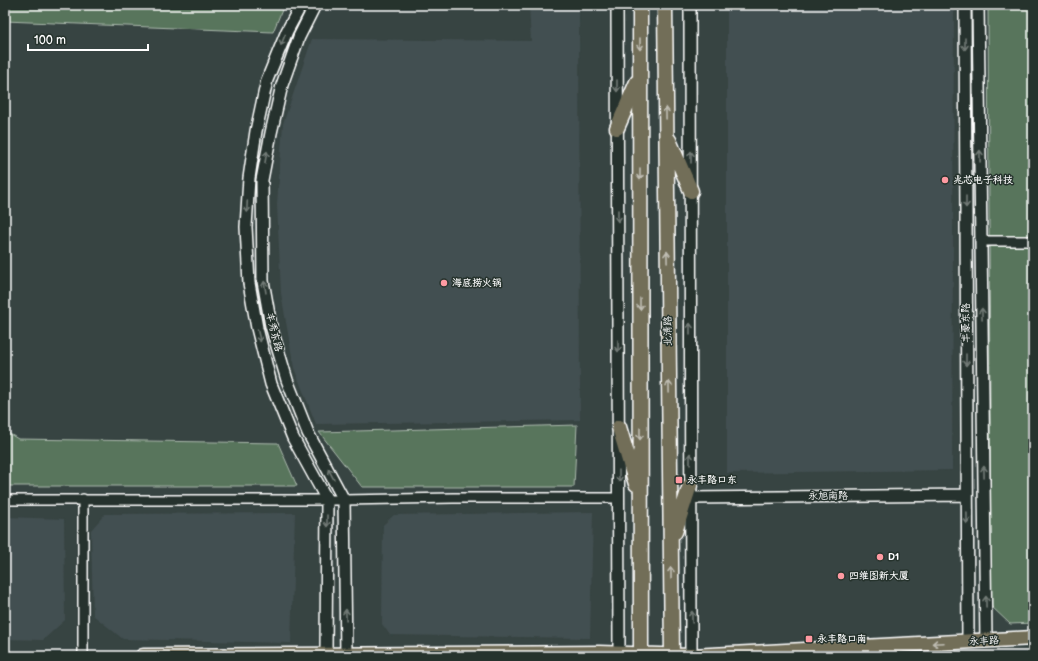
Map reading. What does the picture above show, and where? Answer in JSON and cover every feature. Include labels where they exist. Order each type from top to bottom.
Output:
[{"type":"main road","points":[[640,5],[641,656]]},
{"type":"main road","name":"北清路","points":[[664,5],[672,655]]},
{"type":"main road","points":[[617,128],[640,76]]},
{"type":"main road","points":[[666,134],[691,191]]},
{"type":"main road","points":[[619,427],[641,497]]},
{"type":"main road","points":[[671,544],[690,491]]},
{"type":"main road","name":"永丰路","points":[[143,656],[326,654],[619,654],[641,656],[691,656],[1033,638]]},
{"type":"street","name":"丰秀东路","points":[[301,5],[287,31],[267,80],[256,131],[249,178],[247,243],[249,283],[271,384],[293,438],[327,500],[326,654]]},
{"type":"street","name":"丰秀东路","points":[[315,5],[299,37],[282,85],[262,180],[263,280],[271,326],[287,380],[308,433],[344,500],[346,654]]},
{"type":"street","points":[[617,5],[619,654]]},
{"type":"street","points":[[690,5],[691,656]]},
{"type":"street","name":"丰豪东路","points":[[965,5],[968,641]]},
{"type":"street","name":"丰豪东路","points":[[978,5],[986,641]]},
{"type":"street","points":[[981,241],[1033,241]]},
{"type":"street","name":"永旭南路","points":[[690,491],[967,495]]},
{"type":"street","points":[[5,500],[619,498]]},
{"type":"street","points":[[83,499],[83,656]]},
{"type":"shaded area","points":[[529,5],[579,5],[580,420],[316,424],[294,368],[281,293],[277,204],[283,124],[312,39],[531,41]]},
{"type":"shaded area","points":[[727,5],[954,5],[952,470],[727,473]]},
{"type":"shaded area","points":[[593,512],[590,638],[390,635],[382,624],[383,525],[394,515]]},
{"type":"shaded area","points":[[295,513],[291,643],[123,639],[93,615],[91,530],[105,514]]},
{"type":"shaded area","points":[[5,517],[64,519],[65,620],[43,640],[5,639]]},
{"type":"green space","points":[[5,5],[284,5],[273,32],[5,21]]},
{"type":"green space","points":[[988,5],[1033,5],[1033,623],[1010,624],[991,606]]},
{"type":"green space","points":[[577,425],[574,487],[362,487],[319,432]]},
{"type":"green space","points":[[5,431],[18,439],[278,443],[297,486],[5,486]]},
{"type":"place","name":"兆芯电子科技","points":[[945,180]]},
{"type":"place","name":"海底捞火锅","points":[[444,283]]},
{"type":"place","name":"永丰路口东","points":[[679,480]]},
{"type":"place","name":"D1","points":[[880,557]]},
{"type":"place","name":"四维图新大厦","points":[[841,576]]},
{"type":"place","name":"永丰路口南","points":[[809,639]]}]
